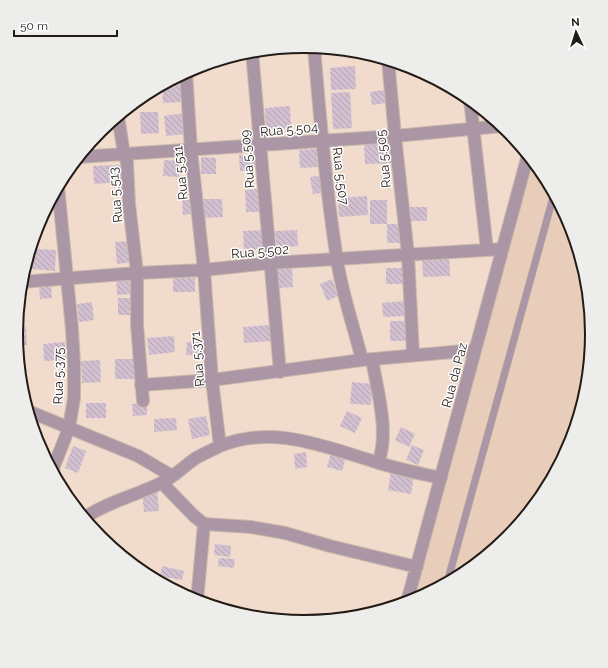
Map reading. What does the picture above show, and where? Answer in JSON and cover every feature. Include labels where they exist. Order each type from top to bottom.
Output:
[{"type":"street","name":"Rua 5.507","points":[[315,54],[322,140],[337,260],[345,297],[367,360],[381,414],[382,447],[378,463]]},
{"type":"street","name":"Rua 5.509","points":[[252,57],[280,372]]},
{"type":"street","name":"Rua 5.505","points":[[389,66],[408,256],[413,355]]},
{"type":"street","name":"Rua 5.511","points":[[186,79],[191,150],[204,270]]},
{"type":"street","points":[[471,108],[487,250]]},
{"type":"street","name":"Rua 5.513","points":[[119,123],[124,154],[127,162],[129,204],[137,273],[136,324],[143,401]]},
{"type":"street","name":"Rua 5.504","points":[[87,156],[395,136],[493,127]]},
{"type":"street","name":"Rua da Paz","points":[[409,595],[526,162]]},
{"type":"street","name":"Rua 5.375","points":[[55,463],[69,428],[74,398],[74,370],[59,197]]},
{"type":"street","name":"Rua 5.502","points":[[28,281],[502,249]]},
{"type":"street","name":"Rua 5.371","points":[[204,270],[212,380],[220,446]]},
{"type":"street","points":[[141,385],[212,380],[367,360],[475,350]]},
{"type":"street","points":[[35,414],[138,456],[167,480],[194,516],[204,524],[251,527],[285,533],[417,568]]},
{"type":"street","points":[[89,514],[98,508],[167,480],[196,458],[220,446],[242,439],[285,437],[322,445],[378,463],[441,478]]},
{"type":"street","points":[[198,595],[204,524]]},
{"type":"lane","points":[[450,574],[552,202]]},
{"type":"shaded area","points":[[527,163],[538,178],[564,226],[580,279],[583,297],[585,334],[583,371],[580,389],[564,442],[547,475],[527,505],[503,533],[475,557],[460,568],[411,594]]},
{"type":"building","points":[[355,66],[356,89],[331,90],[330,68]]},
{"type":"building","points":[[181,83],[182,102],[163,103],[162,92]]},
{"type":"building","points":[[384,90],[386,103],[372,105],[370,92]]},
{"type":"building","points":[[350,92],[352,128],[333,129],[331,93]]},
{"type":"building","points":[[290,106],[291,128],[266,129],[265,108]]},
{"type":"building","points":[[140,112],[158,112],[159,133],[141,134]]},
{"type":"building","points":[[185,113],[187,134],[166,136],[164,116]]},
{"type":"building","points":[[393,142],[394,163],[365,164],[364,144]]},
{"type":"building","points":[[317,149],[318,167],[300,168],[299,150]]},
{"type":"building","points":[[256,154],[257,170],[240,171],[239,155]]},
{"type":"building","points":[[201,157],[216,158],[216,174],[201,174]]},
{"type":"building","points":[[164,160],[180,161],[179,177],[163,176]]},
{"type":"building","points":[[120,165],[121,182],[94,184],[93,166]]},
{"type":"building","points":[[326,175],[329,192],[313,194],[310,177]]},
{"type":"building","points":[[259,189],[260,212],[246,212],[245,190]]},
{"type":"building","points":[[367,196],[368,215],[339,217],[338,198]]},
{"type":"building","points":[[192,199],[193,214],[183,215],[182,200]]},
{"type":"building","points":[[202,199],[222,199],[223,217],[203,218]]},
{"type":"building","points":[[370,200],[387,200],[387,224],[370,224]]},
{"type":"building","points":[[410,207],[427,207],[427,221],[410,221]]},
{"type":"building","points":[[387,224],[402,224],[401,243],[387,243]]},
{"type":"building","points":[[265,230],[265,249],[244,250],[243,231]]},
{"type":"building","points":[[297,230],[298,246],[276,248],[275,231]]},
{"type":"building","points":[[130,241],[132,262],[117,264],[115,242]]},
{"type":"building","points":[[36,249],[56,250],[55,271],[32,269]]},
{"type":"building","points":[[449,255],[450,276],[423,277],[422,256]]},
{"type":"building","points":[[292,268],[293,287],[278,288],[277,269]]},
{"type":"building","points":[[386,268],[407,268],[407,284],[386,284]]},
{"type":"building","points":[[116,275],[134,275],[134,294],[117,295]]},
{"type":"building","points":[[173,278],[195,278],[195,292],[173,292]]},
{"type":"building","points":[[332,279],[338,296],[327,301],[320,284]]},
{"type":"building","points":[[51,283],[52,298],[40,299],[39,284]]},
{"type":"building","points":[[118,298],[133,298],[133,315],[118,315]]},
{"type":"building","points":[[405,301],[406,316],[383,317],[382,303]]},
{"type":"building","points":[[92,302],[94,320],[79,322],[77,304]]},
{"type":"building","points":[[390,321],[408,321],[409,341],[390,341]]},
{"type":"building","points":[[270,325],[271,341],[244,343],[243,327]]},
{"type":"building","points":[[23,327],[26,327],[27,345],[24,345]]},
{"type":"building","points":[[174,336],[175,352],[149,355],[147,338]]},
{"type":"building","points":[[65,342],[66,360],[44,361],[43,344]]},
{"type":"building","points":[[187,342],[203,342],[203,356],[186,355]]},
{"type":"building","points":[[115,359],[134,359],[135,379],[115,379]]},
{"type":"building","points":[[100,360],[101,382],[82,383],[81,361]]},
{"type":"building","points":[[352,382],[372,384],[371,405],[350,404]]},
{"type":"building","points":[[86,403],[106,403],[106,418],[86,418]]},
{"type":"building","points":[[147,403],[147,415],[133,416],[132,404]]},
{"type":"building","points":[[347,411],[362,418],[355,433],[340,426]]},
{"type":"building","points":[[206,416],[210,435],[192,439],[188,419]]},
{"type":"building","points":[[176,418],[177,430],[154,432],[154,419]]},
{"type":"building","points":[[401,427],[415,434],[409,447],[395,440]]},
{"type":"building","points":[[412,445],[424,450],[418,465],[406,460]]},
{"type":"building","points":[[73,446],[86,451],[78,473],[65,468]]},
{"type":"building","points":[[332,450],[347,454],[342,471],[327,467]]},
{"type":"building","points":[[306,452],[307,467],[295,469],[294,454]]},
{"type":"building","points":[[391,471],[414,475],[411,494],[388,490]]},
{"type":"building","points":[[157,489],[159,511],[144,512],[142,491]]},
{"type":"building","points":[[215,544],[231,546],[230,557],[214,555]]},
{"type":"building","points":[[219,558],[235,559],[234,568],[218,566]]},
{"type":"building","points":[[162,566],[184,571],[182,580],[160,575]]}]
